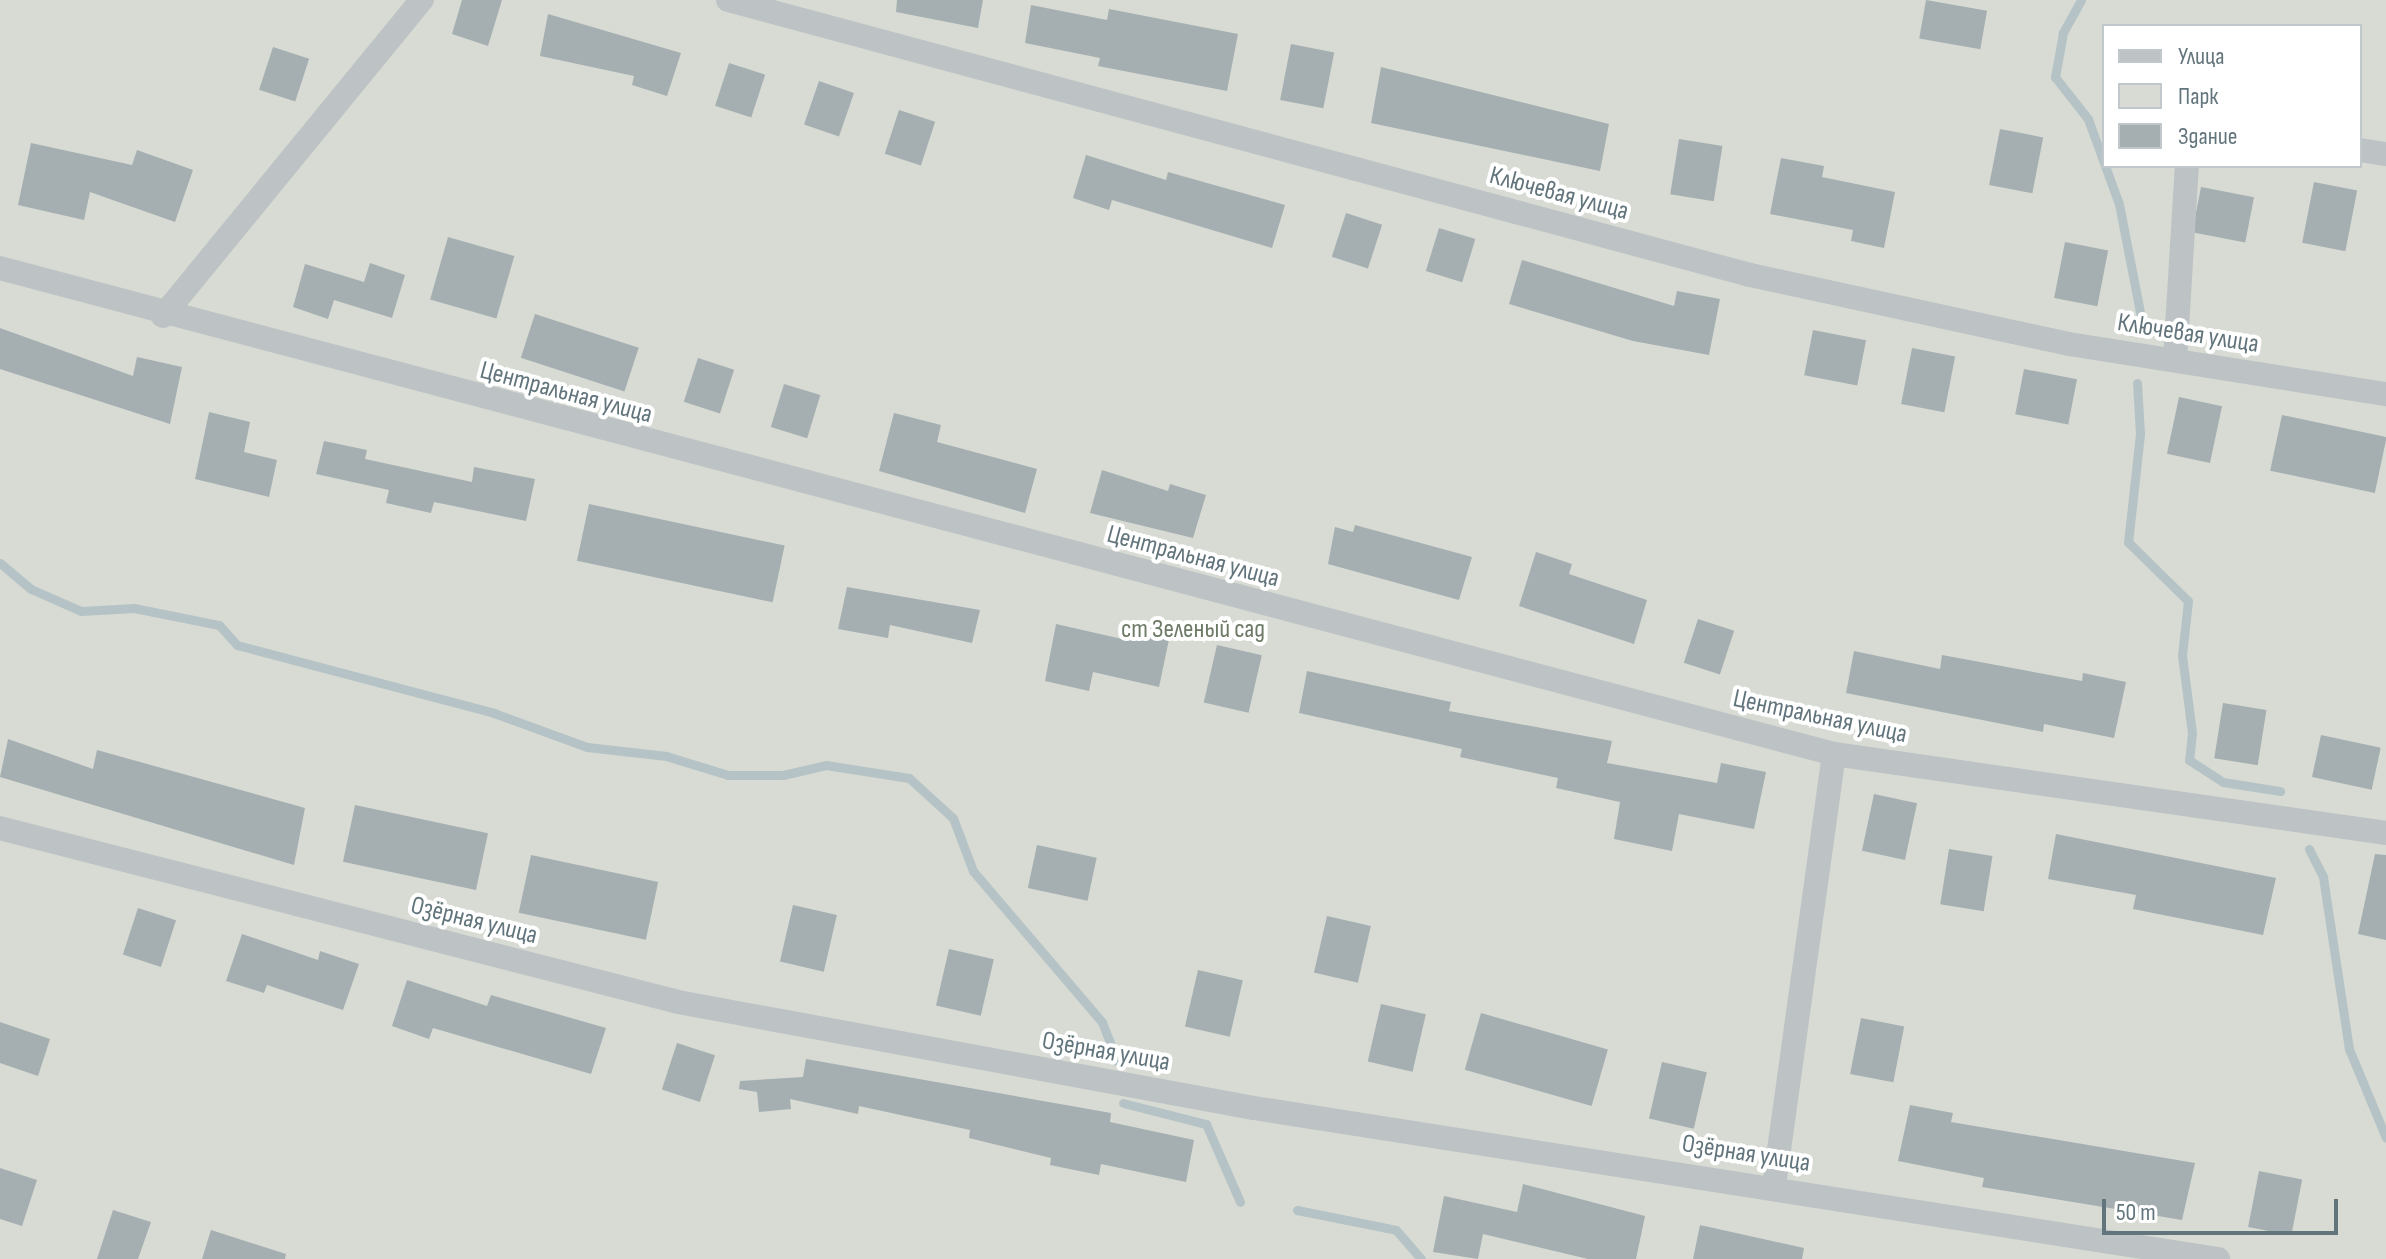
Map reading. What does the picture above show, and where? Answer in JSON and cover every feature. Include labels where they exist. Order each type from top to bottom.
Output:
[{"type":"street","points":[[163,316],[422,0]]},
{"type":"street","name":"Ключевая улица","points":[[728,0],[1750,275],[2175,360],[2386,394]]},
{"type":"street","points":[[2362,150],[2386,154]]},
{"type":"street","points":[[2175,360],[2187,168]]},
{"type":"street","name":"Центральная улица","points":[[0,268],[163,316],[1834,754],[2386,833]]},
{"type":"street","points":[[1774,1186],[1834,754]]},
{"type":"street","name":"Озёрная улица","points":[[0,828],[678,1002],[1254,1108],[1774,1186],[2218,1259]]},
{"type":"green space","name":"ст Зеленый сад","points":[[0,0],[2386,0],[2386,1259],[0,1259]]},
{"type":"building","points":[[462,0],[502,0],[488,46],[452,34]]},
{"type":"building","points":[[897,0],[983,0],[978,28],[896,12]]},
{"type":"building","points":[[1926,0],[1987,11],[1980,49],[1919,38]]},
{"type":"building","points":[[1031,5],[1107,20],[1109,9],[1238,34],[1227,91],[1098,66],[1100,58],[1025,43]]},
{"type":"building","points":[[548,14],[681,53],[667,96],[632,85],[634,76],[540,56]]},
{"type":"building","points":[[1291,44],[1334,52],[1323,108],[1280,100]]},
{"type":"building","points":[[273,47],[309,59],[295,102],[259,90]]},
{"type":"building","points":[[729,63],[765,75],[751,118],[715,106]]},
{"type":"building","points":[[1381,67],[1609,124],[1600,171],[1371,123]]},
{"type":"building","points":[[819,81],[854,93],[839,137],[804,124]]},
{"type":"building","points":[[899,110],[935,122],[921,165],[885,154]]},
{"type":"building","points":[[2000,129],[2043,137],[2032,193],[1989,185]]},
{"type":"building","points":[[1679,139],[1722,146],[1714,201],[1670,194]]},
{"type":"building","points":[[31,143],[132,165],[137,150],[193,170],[175,222],[90,192],[84,220],[18,205]]},
{"type":"building","points":[[1086,155],[1166,180],[1168,172],[1285,205],[1272,248],[1112,200],[1109,210],[1073,198]]},
{"type":"building","points":[[1781,158],[1824,166],[1822,177],[1895,192],[1884,248],[1851,241],[1853,230],[1770,214]]},
{"type":"building","points":[[2314,182],[2357,190],[2345,251],[2302,243]]},
{"type":"building","points":[[2201,187],[2254,197],[2245,242],[2192,232]]},
{"type":"building","points":[[1346,213],[1382,225],[1368,268],[1332,257]]},
{"type":"building","points":[[1439,228],[1475,239],[1462,282],[1426,271]]},
{"type":"building","points":[[448,237],[514,256],[496,319],[430,299]]},
{"type":"building","points":[[2065,242],[2108,250],[2097,306],[2054,298]]},
{"type":"building","points":[[1522,260],[1674,306],[1677,291],[1720,299],[1709,355],[1633,341],[1509,304]]},
{"type":"building","points":[[370,263],[405,275],[392,318],[334,300],[328,319],[293,307],[305,264],[364,282]]},
{"type":"building","points":[[535,314],[639,348],[624,391],[521,358]]},
{"type":"building","points":[[0,328],[133,376],[137,357],[182,367],[170,424],[0,369]]},
{"type":"building","points":[[1813,330],[1866,340],[1857,385],[1804,375]]},
{"type":"building","points":[[1912,348],[1955,356],[1944,412],[1901,404]]},
{"type":"building","points":[[698,358],[734,370],[720,413],[684,402]]},
{"type":"building","points":[[2024,369],[2077,379],[2068,424],[2015,414]]},
{"type":"building","points":[[784,384],[820,395],[807,438],[771,427]]},
{"type":"building","points":[[2179,397],[2222,406],[2210,463],[2167,454]]},
{"type":"building","points":[[209,412],[250,422],[244,452],[277,460],[269,497],[195,479]]},
{"type":"building","points":[[894,413],[941,425],[937,442],[1037,469],[1025,513],[879,471]]},
{"type":"building","points":[[2282,415],[2386,437],[2375,493],[2270,471]]},
{"type":"building","points":[[324,441],[367,450],[365,459],[472,482],[474,467],[535,479],[526,521],[434,502],[431,513],[386,503],[389,490],[316,474]]},
{"type":"building","points":[[1102,470],[1168,491],[1170,484],[1206,495],[1193,538],[1090,513]]},
{"type":"building","points":[[589,504],[785,546],[773,602],[577,561]]},
{"type":"building","points":[[1355,525],[1472,557],[1459,600],[1328,564],[1335,527],[1353,532]]},
{"type":"building","points":[[1536,552],[1572,564],[1569,574],[1647,600],[1634,644],[1519,606]]},
{"type":"building","points":[[847,587],[980,610],[972,643],[890,625],[888,638],[838,629]]},
{"type":"building","points":[[1698,619],[1734,631],[1720,674],[1684,663]]},
{"type":"building","points":[[1126,620],[1171,630],[1159,687],[1093,672],[1089,691],[1045,681],[1056,624],[1122,639]]},
{"type":"building","points":[[1217,645],[1262,655],[1249,713],[1204,702]]},
{"type":"building","points":[[1854,651],[1940,669],[1942,655],[2082,681],[2083,673],[2126,682],[2114,738],[2044,724],[2043,732],[1846,693]]},
{"type":"building","points":[[1307,671],[1451,702],[1449,711],[1612,741],[1607,763],[1717,783],[1721,763],[1766,772],[1754,829],[1679,814],[1672,851],[1614,839],[1620,802],[1556,788],[1558,778],[1460,757],[1462,749],[1299,713]]},
{"type":"building","points":[[2223,703],[2266,710],[2258,765],[2214,758]]},
{"type":"building","points":[[2321,735],[2381,748],[2372,790],[2312,777]]},
{"type":"building","points":[[8,739],[93,769],[97,750],[305,808],[294,865],[0,777]]},
{"type":"building","points":[[1874,794],[1917,803],[1905,860],[1862,851]]},
{"type":"building","points":[[355,805],[488,833],[476,890],[343,862]]},
{"type":"building","points":[[2056,834],[2276,878],[2263,935],[2133,909],[2136,895],[2048,879]]},
{"type":"building","points":[[1037,845],[1097,858],[1088,901],[1028,888]]},
{"type":"building","points":[[1949,849],[1992,856],[1984,911],[1940,904]]},
{"type":"building","points":[[2375,854],[2386,855],[2386,940],[2358,934]]},
{"type":"building","points":[[531,855],[658,882],[646,940],[519,913]]},
{"type":"building","points":[[793,905],[837,915],[824,972],[780,962]]},
{"type":"building","points":[[138,908],[176,920],[161,967],[123,955]]},
{"type":"building","points":[[1327,916],[1371,926],[1358,983],[1314,973]]},
{"type":"building","points":[[242,934],[318,960],[320,951],[359,964],[343,1010],[267,985],[264,993],[226,981]]},
{"type":"building","points":[[949,949],[994,959],[981,1016],[936,1006]]},
{"type":"building","points":[[1198,970],[1243,980],[1230,1037],[1185,1027]]},
{"type":"building","points":[[407,980],[487,1006],[491,995],[606,1028],[591,1074],[433,1028],[429,1039],[392,1026]]},
{"type":"building","points":[[1381,1004],[1426,1014],[1413,1072],[1368,1061]]},
{"type":"building","points":[[1481,1013],[1608,1049],[1592,1106],[1465,1070]]},
{"type":"building","points":[[1861,1018],[1904,1026],[1893,1082],[1850,1074]]},
{"type":"building","points":[[0,1022],[50,1039],[38,1076],[0,1063]]},
{"type":"building","points":[[677,1043],[715,1055],[700,1102],[662,1090]]},
{"type":"building","points":[[806,1059],[1111,1113],[1110,1122],[1194,1140],[1186,1182],[1101,1164],[1099,1175],[1050,1165],[1051,1158],[969,1138],[970,1130],[859,1106],[858,1114],[790,1099],[791,1109],[759,1112],[757,1092],[739,1089],[740,1081],[803,1077]]},
{"type":"building","points":[[1662,1062],[1707,1072],[1694,1129],[1649,1119]]},
{"type":"building","points":[[1910,1105],[1953,1113],[1951,1122],[2195,1163],[2182,1220],[1982,1187],[1984,1178],[1898,1161]]},
{"type":"building","points":[[0,1168],[37,1180],[22,1226],[0,1219]]},
{"type":"building","points":[[2259,1171],[2302,1179],[2291,1235],[2248,1227]]},
{"type":"building","points":[[1523,1184],[1645,1216],[1636,1259],[1588,1259],[1483,1234],[1478,1259],[1433,1252],[1444,1196],[1517,1212]]},
{"type":"building","points":[[113,1210],[151,1222],[138,1259],[97,1259]]},
{"type":"building","points":[[1700,1225],[1804,1248],[1802,1259],[1693,1259]]},
{"type":"building","points":[[211,1230],[286,1254],[285,1259],[202,1259]]},
{"type":"waterway","points":[[2081,0],[2063,33],[2055,77],[2088,119],[2102,157]]},
{"type":"waterway","points":[[2106,168],[2119,204],[2143,327]]},
{"type":"waterway","points":[[2137,383],[2140,434],[2128,542],[2188,601],[2182,655],[2192,733],[2189,760],[2223,782],[2280,791]]},
{"type":"waterway","points":[[0,563],[31,589],[81,611],[134,608],[219,625],[237,645],[494,713],[587,747],[666,756],[728,775],[783,775],[826,765],[909,778],[953,818],[973,871],[1102,1022],[1117,1061]]},
{"type":"waterway","points":[[2309,849],[2323,877],[2349,1049],[2386,1138]]},
{"type":"waterway","points":[[1123,1103],[1206,1124],[1240,1202]]},
{"type":"waterway","points":[[1297,1210],[1396,1230],[1421,1259]]}]
